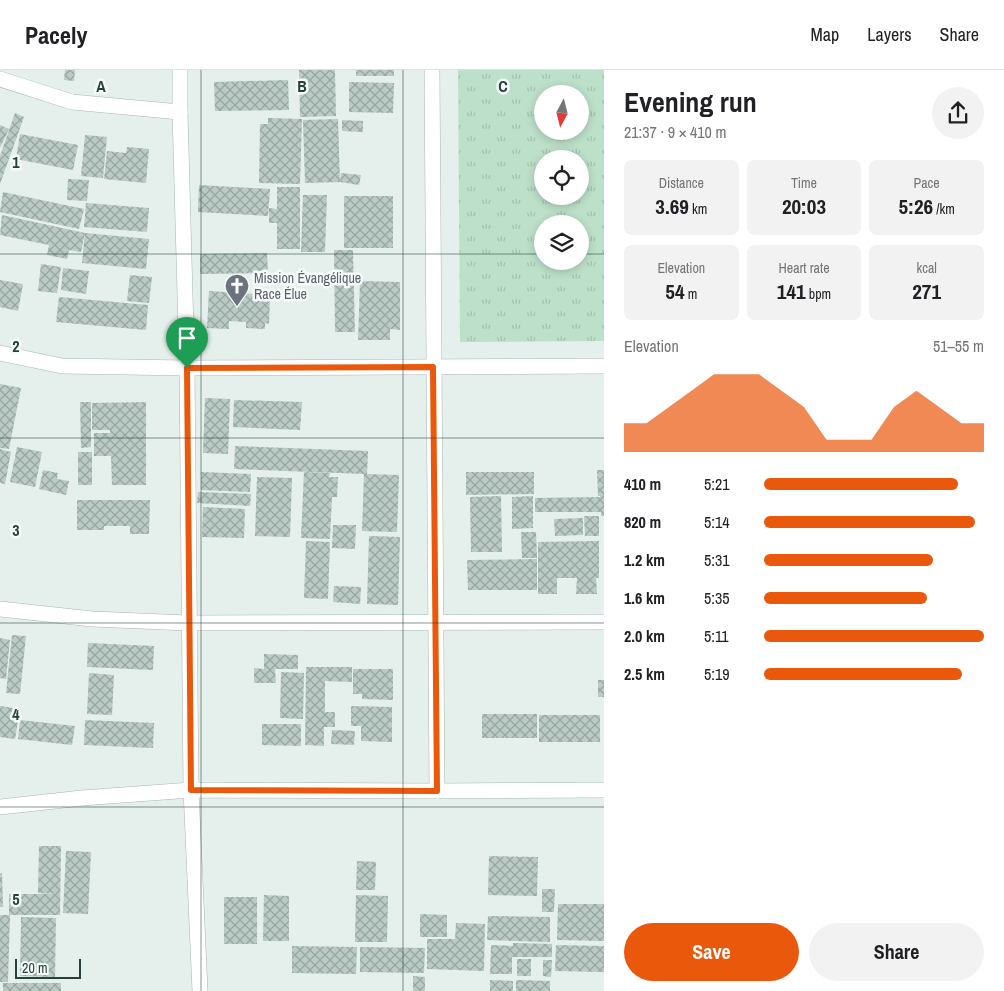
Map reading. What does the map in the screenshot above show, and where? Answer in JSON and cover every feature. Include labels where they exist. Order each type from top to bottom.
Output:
[{"type":"street","points":[[180,70],[187,368],[191,790],[200,991]]},
{"type":"street","points":[[432,70],[437,791]]},
{"type":"street","points":[[0,79],[72,102],[180,112]]},
{"type":"street","points":[[0,353],[62,366],[187,368],[604,366]]},
{"type":"street","points":[[0,609],[92,619],[190,623],[604,622]]},
{"type":"street","points":[[0,807],[82,798],[191,790],[604,790]]},
{"type":"green space","points":[[458,70],[604,70],[604,341],[460,342]]},
{"type":"building","points":[[65,70],[75,70],[74,81],[64,80]]},
{"type":"building","points":[[299,70],[335,70],[336,116],[300,117]]},
{"type":"building","points":[[356,70],[394,70],[394,76],[356,76]]},
{"type":"building","points":[[288,80],[289,110],[215,111],[214,82]]},
{"type":"building","points":[[349,82],[394,83],[393,113],[349,112]]},
{"type":"building","points":[[15,113],[24,117],[0,184],[0,156]]},
{"type":"building","points":[[268,118],[302,119],[300,184],[259,183],[260,124],[268,124]]},
{"type":"building","points":[[338,119],[340,182],[305,183],[303,120]]},
{"type":"building","points":[[342,120],[363,121],[363,132],[342,131]]},
{"type":"building","points":[[0,125],[9,129],[0,148]]},
{"type":"building","points":[[20,134],[78,145],[73,170],[16,159]]},
{"type":"building","points":[[85,135],[107,137],[103,178],[81,176]]},
{"type":"building","points":[[127,147],[149,149],[146,183],[104,179],[107,151],[126,153]]},
{"type":"building","points":[[341,173],[361,175],[359,185],[340,182]]},
{"type":"building","points":[[68,179],[89,180],[87,201],[67,200]]},
{"type":"building","points":[[199,185],[270,189],[268,216],[198,212]]},
{"type":"building","points":[[277,187],[300,187],[300,249],[277,249],[277,223],[269,223],[269,208],[277,209]]},
{"type":"building","points":[[3,192],[84,209],[79,229],[0,212]]},
{"type":"building","points":[[303,195],[327,195],[325,252],[301,252]]},
{"type":"building","points":[[344,196],[393,196],[393,248],[344,248]]},
{"type":"building","points":[[86,203],[149,208],[147,232],[84,227]]},
{"type":"building","points":[[2,215],[85,233],[81,252],[69,250],[67,259],[47,255],[49,245],[0,235]]},
{"type":"building","points":[[85,233],[149,239],[146,269],[82,263]]},
{"type":"building","points":[[334,250],[353,250],[355,332],[335,332]]},
{"type":"building","points":[[267,253],[268,273],[200,274],[200,254]]},
{"type":"building","points":[[41,264],[61,267],[57,293],[38,291]]},
{"type":"building","points":[[63,268],[89,271],[86,294],[61,290]]},
{"type":"building","points":[[130,275],[152,277],[149,303],[127,301]]},
{"type":"building","points":[[0,280],[23,284],[18,311],[0,307]]},
{"type":"building","points":[[360,281],[400,282],[400,330],[390,329],[390,340],[358,340]]},
{"type":"building","points":[[209,291],[270,295],[269,324],[265,323],[265,329],[246,328],[246,322],[229,321],[229,329],[207,328]]},
{"type":"building","points":[[59,297],[148,305],[146,330],[56,322]]},
{"type":"building","points":[[0,384],[21,388],[9,449],[0,448]]},
{"type":"building","points":[[205,398],[230,399],[228,454],[203,453]]},
{"type":"building","points":[[234,400],[302,402],[300,430],[233,427]]},
{"type":"building","points":[[80,402],[91,402],[91,447],[81,448]]},
{"type":"building","points":[[146,402],[146,485],[112,485],[111,456],[94,456],[94,433],[110,433],[110,430],[92,430],[92,403]]},
{"type":"building","points":[[235,446],[368,451],[367,474],[399,475],[397,532],[362,531],[364,474],[234,469]]},
{"type":"building","points":[[17,447],[42,452],[35,487],[10,482]]},
{"type":"building","points":[[0,449],[11,452],[5,484],[0,483]]},
{"type":"building","points":[[78,452],[92,452],[92,485],[78,485]]},
{"type":"building","points":[[43,470],[58,473],[57,479],[69,481],[66,495],[39,489]]},
{"type":"building","points":[[597,470],[604,470],[604,516],[601,516],[601,512],[535,512],[535,498],[600,497],[598,496]]},
{"type":"building","points":[[201,472],[251,474],[250,492],[201,490]]},
{"type":"building","points":[[304,472],[330,473],[329,477],[338,477],[337,497],[332,497],[330,539],[301,538]]},
{"type":"building","points":[[466,472],[534,472],[534,494],[466,495]]},
{"type":"building","points":[[257,477],[292,478],[290,537],[255,536]]},
{"type":"building","points":[[198,492],[251,494],[250,506],[197,503]]},
{"type":"building","points":[[501,496],[502,552],[471,552],[470,497]]},
{"type":"building","points":[[533,496],[533,528],[512,529],[512,497]]},
{"type":"building","points":[[77,500],[150,500],[149,534],[130,534],[130,526],[104,526],[104,530],[77,530]]},
{"type":"building","points":[[203,507],[245,509],[244,538],[202,537]]},
{"type":"building","points":[[584,516],[599,516],[599,536],[585,536]]},
{"type":"building","points":[[583,518],[583,535],[555,536],[554,519]]},
{"type":"building","points":[[333,525],[356,525],[355,549],[332,548]]},
{"type":"building","points":[[521,532],[536,532],[537,558],[522,558]]},
{"type":"building","points":[[369,536],[400,537],[398,605],[367,604]]},
{"type":"building","points":[[306,541],[330,542],[328,599],[304,598]]},
{"type":"building","points":[[599,541],[599,578],[596,578],[597,594],[576,594],[577,578],[557,578],[557,594],[538,594],[538,542]]},
{"type":"building","points":[[537,559],[537,590],[468,590],[467,560]]},
{"type":"building","points":[[334,586],[361,587],[360,604],[333,602]]},
{"type":"building","points":[[12,635],[26,636],[20,694],[6,693]]},
{"type":"building","points":[[0,638],[10,640],[6,679],[0,678]]},
{"type":"building","points":[[88,643],[154,646],[153,670],[87,667]]},
{"type":"building","points":[[264,654],[298,655],[298,669],[275,669],[276,683],[254,683],[254,668],[264,669]]},
{"type":"building","points":[[306,667],[352,667],[352,682],[325,681],[325,712],[335,712],[335,727],[324,727],[324,746],[305,745]]},
{"type":"building","points":[[353,669],[393,669],[393,700],[362,699],[362,694],[353,694]]},
{"type":"building","points":[[281,672],[304,673],[303,719],[280,718]]},
{"type":"building","points":[[89,673],[114,675],[112,715],[87,714]]},
{"type":"building","points":[[598,680],[604,680],[604,697],[598,697]]},
{"type":"building","points":[[0,706],[20,709],[15,739],[0,737]]},
{"type":"building","points":[[351,706],[392,707],[392,742],[361,741],[361,726],[351,726]]},
{"type":"building","points":[[482,714],[537,714],[537,738],[482,738]]},
{"type":"building","points":[[539,715],[600,715],[600,742],[539,742]]},
{"type":"building","points":[[20,720],[75,726],[72,745],[18,739]]},
{"type":"building","points":[[85,720],[154,723],[153,748],[84,745]]},
{"type":"building","points":[[262,724],[301,724],[301,746],[262,745]]},
{"type":"building","points":[[332,730],[355,731],[354,745],[331,744]]},
{"type":"building","points":[[39,846],[61,846],[60,915],[9,915],[9,894],[58,894],[38,893]]},
{"type":"building","points":[[66,851],[91,852],[88,914],[63,913]]},
{"type":"building","points":[[489,856],[538,857],[537,896],[488,895]]},
{"type":"building","points":[[357,861],[376,862],[375,890],[356,890]]},
{"type":"building","points":[[0,873],[2,873],[3,907],[0,907]]},
{"type":"building","points":[[542,889],[555,889],[554,912],[542,912]]},
{"type":"building","points":[[264,895],[289,896],[289,941],[263,941]]},
{"type":"building","points":[[356,895],[388,896],[387,942],[355,942]]},
{"type":"building","points":[[224,897],[257,897],[257,944],[224,944]]},
{"type":"building","points":[[558,904],[604,904],[604,941],[557,940]]},
{"type":"building","points":[[420,914],[447,915],[447,937],[420,937]]},
{"type":"building","points":[[0,915],[10,915],[8,982],[0,982]]},
{"type":"building","points":[[488,916],[550,917],[550,942],[487,940]]},
{"type":"building","points":[[21,917],[56,918],[55,977],[20,976]]},
{"type":"building","points":[[456,923],[485,924],[484,971],[427,969],[427,939],[455,939]]},
{"type":"building","points":[[513,943],[552,944],[552,957],[512,957],[512,974],[490,974],[491,945],[513,946]]},
{"type":"building","points":[[556,945],[604,946],[604,972],[555,971]]},
{"type":"building","points":[[292,946],[357,947],[356,974],[292,973]]},
{"type":"building","points":[[360,947],[425,948],[424,973],[360,972]]},
{"type":"building","points":[[517,959],[531,959],[531,976],[517,976]]},
{"type":"building","points":[[543,960],[552,960],[551,977],[543,976]]},
{"type":"building","points":[[413,976],[425,977],[425,991],[413,991]]},
{"type":"building","points":[[490,980],[513,981],[513,991],[490,991]]},
{"type":"building","points":[[516,980],[550,981],[550,991],[516,991]]},
{"type":"building","points":[[3,983],[61,983],[61,991],[3,991]]},
{"type":"place","name":"Mission Évangélique Race Élue","points":[[237,307]]},
{"type":"route","points":[[433,367],[437,791],[191,790],[187,368],[433,367]]}]
